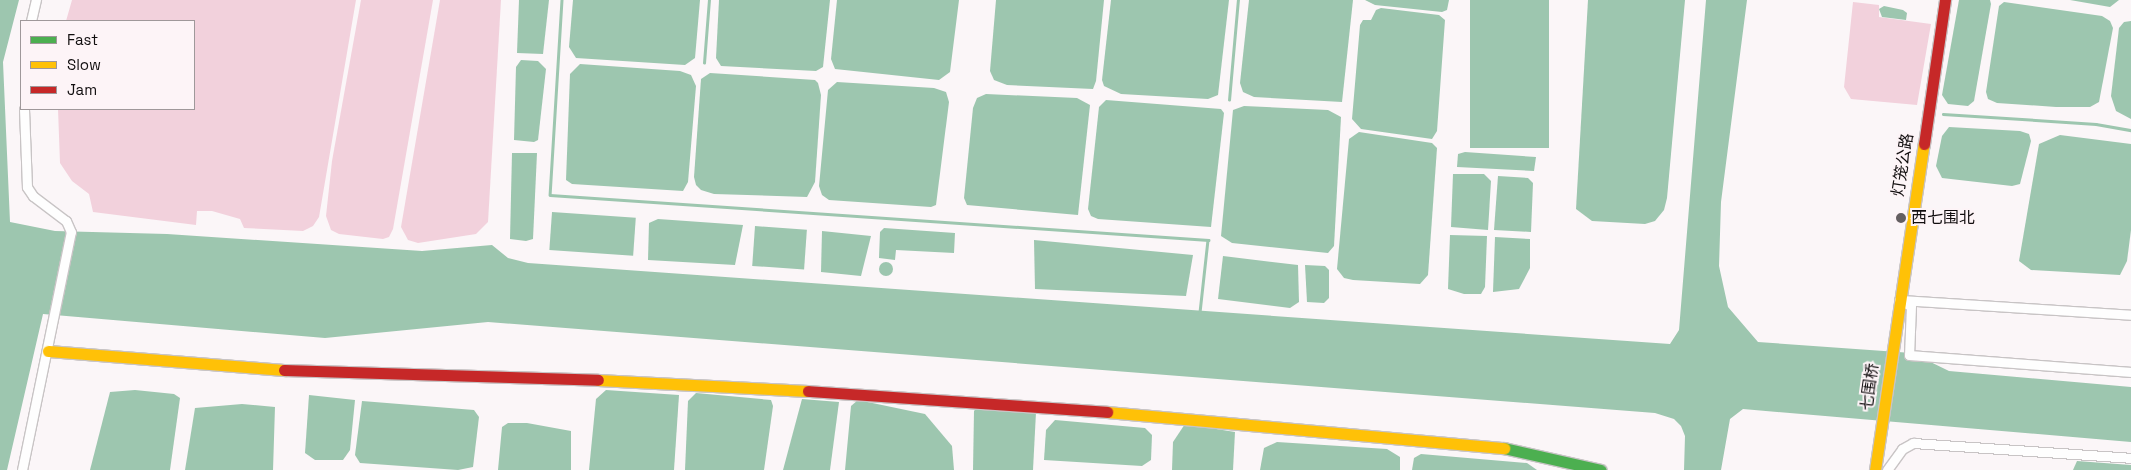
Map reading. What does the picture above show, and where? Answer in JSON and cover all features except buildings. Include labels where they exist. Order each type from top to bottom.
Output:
[{"type":"street","points":[[31,20],[36,0]]},
{"type":"street","name":"灯笼公路","points":[[1893,335],[1945,0]]},
{"type":"street","points":[[22,470],[71,232],[66,221],[33,196],[27,187],[24,110]]},
{"type":"street","points":[[1899,300],[2131,315]]},
{"type":"street","points":[[1899,300],[1911,306],[1909,355],[2131,372]]},
{"type":"street","name":"七围桥","points":[[1875,470],[1893,335]]},
{"type":"street","points":[[48,351],[316,372],[686,382],[1160,416],[1500,447],[1601,470]]},
{"type":"street","points":[[1887,470],[1902,449],[1913,443],[2131,458]]},
{"type":"shaded area","points":[[0,0],[19,0],[3,62],[10,222],[55,231],[167,234],[422,251],[492,245],[508,258],[528,263],[1670,344],[1679,330],[1706,0],[1747,0],[1721,202],[1719,266],[1728,307],[1758,342],[1912,353],[1949,371],[2131,387],[2131,442],[1743,409],[1730,419],[1721,470],[1684,470],[1685,436],[1681,426],[1674,419],[1655,413],[488,322],[325,338],[43,314],[7,470],[0,470]]},
{"type":"shaded area","points":[[72,0],[356,0],[319,217],[313,226],[303,231],[244,228],[240,219],[212,211],[197,211],[196,225],[93,212],[89,194],[72,181],[60,163],[58,110],[195,110],[195,20],[66,20]]},
{"type":"shaded area","points":[[361,0],[433,0],[393,229],[389,237],[383,239],[339,234],[331,230],[326,216],[332,161]]},
{"type":"shaded area","points":[[440,0],[501,0],[488,222],[476,234],[418,243],[408,240],[401,227]]},
{"type":"shaded area","points":[[519,0],[549,0],[543,54],[517,53]]},
{"type":"shaded area","points":[[573,0],[700,0],[695,58],[685,65],[576,58],[569,47]]},
{"type":"shaded area","points":[[719,0],[830,0],[823,67],[816,71],[721,66],[716,58]]},
{"type":"shaded area","points":[[837,0],[959,0],[950,72],[939,80],[835,69],[831,59]]},
{"type":"shaded area","points":[[996,0],[1104,0],[1096,81],[1093,89],[1007,85],[994,80],[990,71]]},
{"type":"shaded area","points":[[1111,0],[1229,0],[1218,95],[1208,99],[1121,94],[1104,86],[1102,80]]},
{"type":"shaded area","points":[[1249,0],[1353,0],[1342,102],[1254,97],[1243,92],[1240,83]]},
{"type":"shaded area","points":[[1365,0],[1449,0],[1447,10],[1442,12],[1375,5]]},
{"type":"shaded area","points":[[1470,0],[1549,0],[1549,148],[1470,148]]},
{"type":"shaded area","points":[[1588,0],[1685,0],[1667,198],[1664,210],[1655,221],[1645,224],[1592,221],[1576,209]]},
{"type":"shaded area","points":[[1959,0],[1990,0],[1991,4],[1974,101],[1968,106],[1948,104],[1942,95]]},
{"type":"shaded area","points":[[2070,0],[2119,0],[2110,7]]},
{"type":"shaded area","points":[[1853,2],[1879,5],[1879,17],[1931,24],[1917,105],[1851,99],[1844,87]]},
{"type":"shaded area","points":[[2004,2],[2102,16],[2110,21],[2113,28],[2099,102],[2090,107],[2056,107],[1997,103],[1988,99],[1986,92],[1999,6]]},
{"type":"shaded area","points":[[1884,6],[1903,10],[1907,13],[1906,20],[1882,17],[1879,9]]},
{"type":"shaded area","points":[[1381,8],[1439,15],[1445,20],[1437,131],[1432,139],[1361,129],[1352,119],[1360,25],[1363,20],[1371,20],[1376,10]]},
{"type":"shaded area","points":[[2131,21],[2131,119],[2116,111],[2111,96],[2119,28],[2124,22]]},
{"type":"shaded area","points":[[521,60],[538,61],[546,69],[538,140],[534,142],[514,140],[516,67]]},
{"type":"shaded area","points":[[580,64],[680,71],[691,75],[696,86],[688,182],[683,191],[572,184],[566,180],[570,74]]},
{"type":"shaded area","points":[[710,73],[815,80],[818,83],[821,95],[815,182],[807,197],[714,194],[701,190],[696,185],[694,177],[701,79]]},
{"type":"shaded area","points":[[837,82],[934,88],[946,92],[949,102],[936,205],[931,207],[829,200],[822,195],[819,186],[828,90]]},
{"type":"shaded area","points":[[986,94],[1077,98],[1090,105],[1078,215],[967,205],[964,198],[973,108],[977,98]]},
{"type":"shaded area","points":[[1106,100],[1221,109],[1224,113],[1211,227],[1098,219],[1091,216],[1088,209],[1099,107]]},
{"type":"shaded area","points":[[1244,106],[1328,110],[1341,117],[1334,246],[1328,253],[1232,243],[1221,236],[1233,110]]},
{"type":"shaded area","points":[[1949,127],[2020,131],[2029,134],[2031,141],[2020,184],[2012,186],[1942,178],[1936,166],[1942,136]]},
{"type":"shaded area","points":[[1359,132],[1432,143],[1437,148],[1428,275],[1420,284],[1353,280],[1344,278],[1337,269],[1349,139]]},
{"type":"shaded area","points":[[2060,135],[2131,144],[2131,230],[2127,261],[2120,275],[2031,270],[2019,261],[2039,144]]},
{"type":"shaded area","points":[[1465,152],[1536,157],[1534,171],[1457,167],[1458,154]]},
{"type":"shaded area","points":[[512,153],[537,153],[533,239],[526,241],[510,239]]},
{"type":"shaded area","points":[[1453,174],[1484,174],[1491,181],[1488,230],[1451,227]]},
{"type":"shaded area","points":[[1498,176],[1528,178],[1533,183],[1531,232],[1494,230]]},
{"type":"shaded area","points":[[552,212],[636,218],[633,256],[549,250]]},
{"type":"shaded area","points":[[658,219],[743,225],[735,265],[648,260],[649,223]]},
{"type":"shaded area","points":[[755,226],[807,230],[804,270],[752,266]]},
{"type":"shaded area","points":[[884,228],[955,233],[954,253],[896,250],[895,260],[879,258],[880,232]]},
{"type":"shaded area","points":[[822,231],[871,236],[861,276],[821,272]]},
{"type":"shaded area","points":[[1450,235],[1487,236],[1485,287],[1481,294],[1464,294],[1448,289]]},
{"type":"shaded area","points":[[1495,237],[1530,239],[1530,268],[1519,289],[1493,292]]},
{"type":"shaded area","points":[[1034,240],[1193,255],[1186,296],[1035,289]]},
{"type":"shaded area","points":[[1223,256],[1298,265],[1299,302],[1290,308],[1218,299]]},
{"type":"shaded area","points":[[883,262],[889,262],[893,269],[889,276],[883,276],[879,272],[879,266]]},
{"type":"shaded area","points":[[1305,265],[1325,266],[1329,270],[1329,298],[1324,303],[1307,302]]},
{"type":"shaded area","points":[[135,390],[174,394],[180,398],[170,470],[90,470],[110,392]]},
{"type":"shaded area","points":[[606,390],[679,395],[674,470],[589,470],[596,399]]},
{"type":"shaded area","points":[[696,393],[771,400],[773,406],[764,470],[685,470],[688,401]]},
{"type":"shaded area","points":[[309,395],[355,400],[350,450],[343,460],[315,460],[305,453]]},
{"type":"shaded area","points":[[802,399],[839,402],[830,470],[783,470]]},
{"type":"shaded area","points":[[858,400],[925,414],[952,446],[954,470],[845,470],[851,406]]},
{"type":"shaded area","points":[[362,401],[474,410],[479,417],[473,467],[458,470],[360,463],[355,455]]},
{"type":"shaded area","points":[[242,404],[275,407],[273,470],[185,470],[195,408]]},
{"type":"shaded area","points":[[978,406],[1036,412],[1033,470],[973,470],[974,411]]},
{"type":"shaded area","points":[[1055,420],[1145,428],[1152,435],[1151,460],[1142,466],[1044,460],[1046,430]]},
{"type":"shaded area","points":[[508,423],[527,423],[571,431],[571,470],[498,470],[502,427]]},
{"type":"shaded area","points":[[1185,424],[1235,432],[1233,470],[1172,470],[1173,442]]},
{"type":"shaded area","points":[[1277,442],[1387,449],[1400,457],[1400,470],[1260,470],[1264,448]]},
{"type":"shaded area","points":[[1421,454],[1527,463],[1537,470],[1412,470],[1414,458]]},
{"type":"shaded area","points":[[2077,461],[2131,465],[2131,470],[2073,470]]},
{"type":"waterway","points":[[562,0],[550,195],[1208,240],[1200,313]]},
{"type":"waterway","points":[[704,63],[709,0]]},
{"type":"waterway","points":[[1229,100],[1238,0]]},
{"type":"waterway","points":[[1943,114],[2096,124],[2131,130]]},
{"type":"traffic: fast","points":[[1504,448],[1601,470]]},
{"type":"traffic: slow","points":[[1875,470],[1924,144]]},
{"type":"traffic: slow","points":[[48,351],[284,370]]},
{"type":"traffic: slow","points":[[598,380],[808,391]]},
{"type":"traffic: slow","points":[[1107,412],[1504,448]]},
{"type":"traffic: jam","points":[[1924,144],[1945,0]]},
{"type":"traffic: jam","points":[[284,370],[598,380]]},
{"type":"traffic: jam","points":[[808,391],[1107,412]]},
{"type":"place","name":"西七围北","points":[[1901,218]]}]
